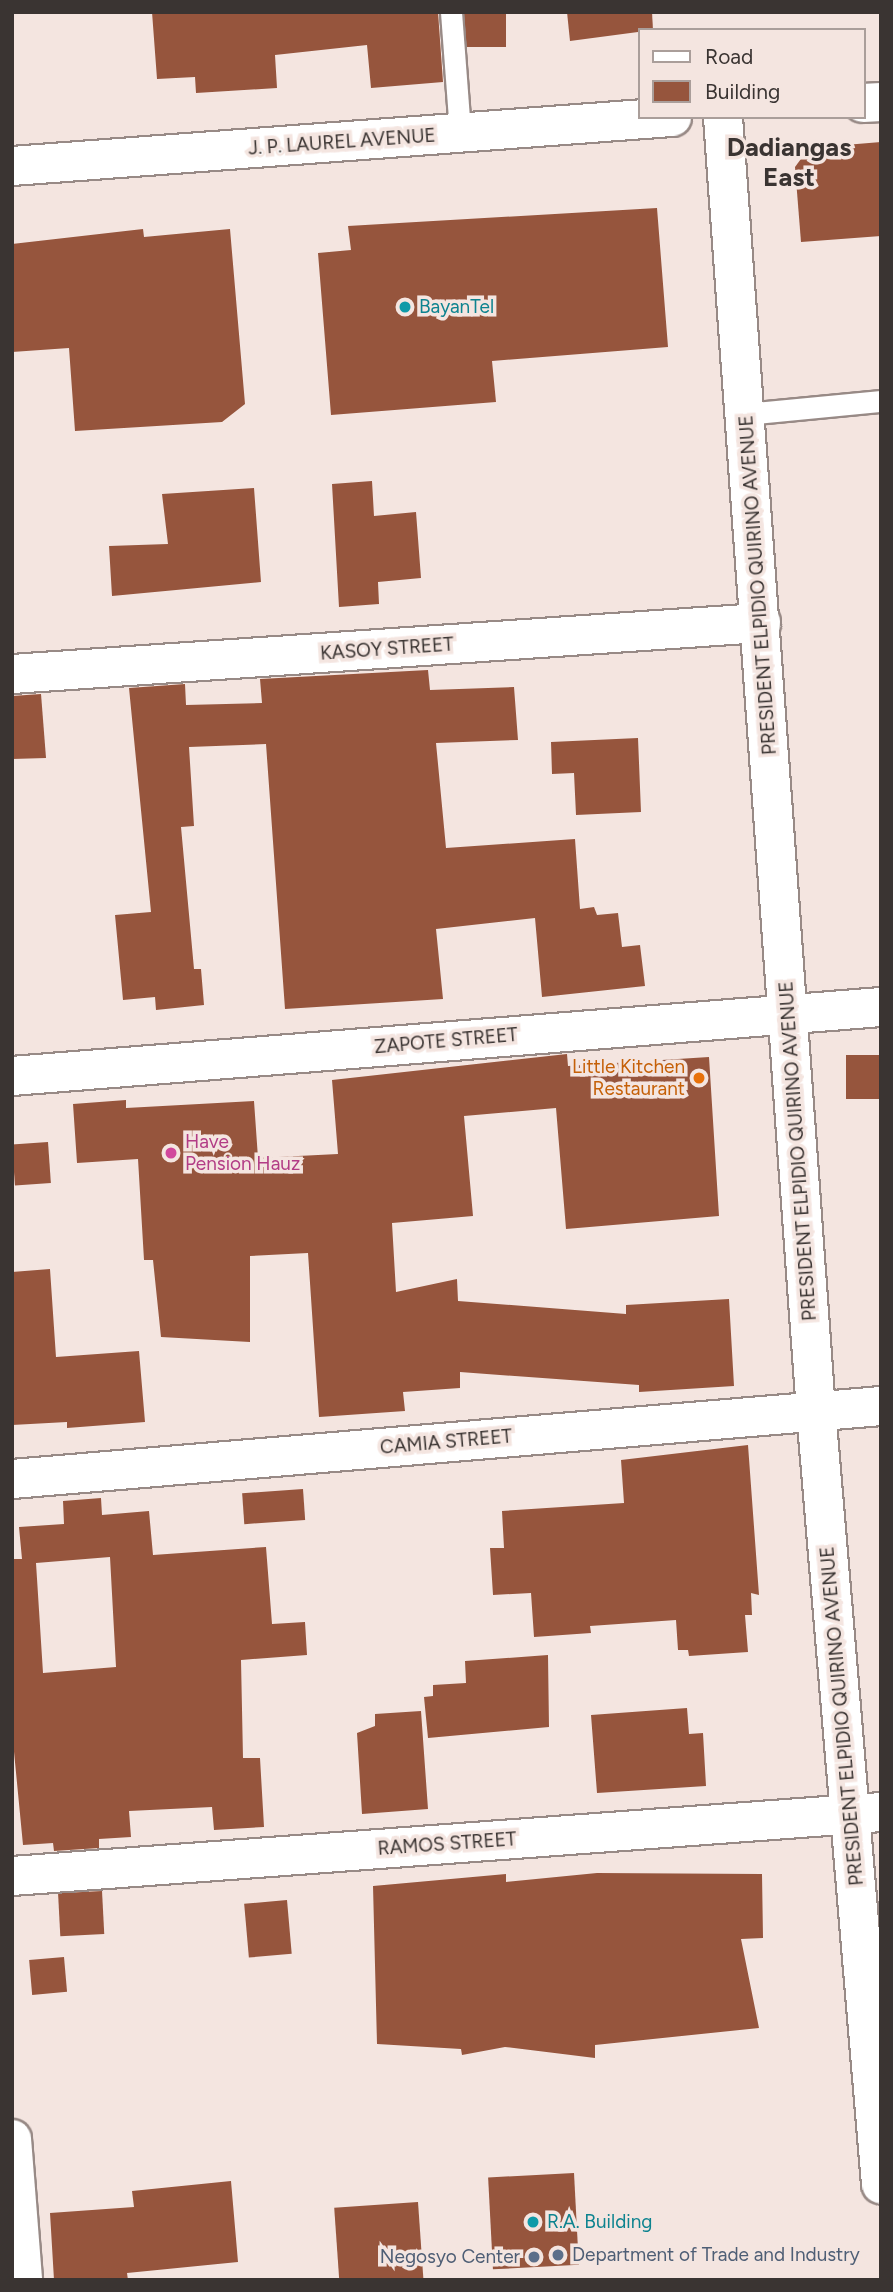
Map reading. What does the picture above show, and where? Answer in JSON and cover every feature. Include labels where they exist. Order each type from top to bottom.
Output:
[{"type":"street","name":"J. P. LAUREL AVENUE","points":[[12,166],[646,119]]},
{"type":"street","name":"PRESIDENT ELPIDIO QUIRINO AVENUE","points":[[723,119],[816,1411],[865,1813],[881,2184]]},
{"type":"street","name":"KASOY STREET","points":[[12,674],[761,624]]},
{"type":"street","name":"ZAPOTE STREET","points":[[12,1076],[881,1007]]},
{"type":"street","name":"CAMIA STREET","points":[[12,1479],[881,1406]]},
{"type":"street","name":"RAMOS STREET","points":[[12,1876],[865,1813]]},
{"type":"street","points":[[12,2139],[23,2280]]},
{"type":"lane","points":[[451,12],[460,133]]},
{"type":"lane","points":[[746,414],[881,401]]},
{"type":"building","points":[[152,12],[438,12],[443,82],[371,88],[367,45],[275,55],[277,88],[196,93],[195,77],[157,79]]},
{"type":"building","points":[[464,12],[506,12],[506,47],[464,47]]},
{"type":"building","points":[[567,12],[652,12],[653,28],[638,28],[638,32],[570,41]]},
{"type":"building","points":[[881,142],[881,236],[801,242],[795,167],[809,148]]},
{"type":"building","points":[[657,208],[668,347],[492,361],[496,402],[331,415],[318,253],[351,250],[348,226]]},
{"type":"building","points":[[143,229],[144,237],[230,229],[245,404],[222,422],[75,431],[69,348],[12,352],[12,244]]},
{"type":"building","points":[[372,481],[374,516],[416,512],[421,578],[378,582],[379,604],[339,607],[332,484]]},
{"type":"building","points":[[254,488],[261,582],[112,596],[109,546],[168,544],[162,494]]},
{"type":"building","points":[[428,670],[430,690],[514,687],[518,740],[436,743],[446,848],[575,839],[580,909],[594,907],[597,915],[618,913],[622,947],[640,945],[645,986],[542,997],[535,918],[436,929],[443,999],[285,1009],[266,744],[189,747],[194,826],[181,827],[194,969],[201,969],[204,1005],[156,1010],[155,997],[123,1000],[115,915],[151,912],[129,688],[185,684],[186,705],[262,703],[260,679]]},
{"type":"building","points":[[41,694],[46,758],[12,759],[12,696]]},
{"type":"building","points":[[638,738],[641,812],[576,815],[574,773],[552,774],[551,742]]},
{"type":"building","points":[[567,1054],[568,1066],[709,1057],[719,1216],[566,1229],[556,1108],[464,1116],[473,1216],[392,1223],[396,1292],[457,1279],[458,1301],[626,1314],[626,1305],[729,1299],[734,1386],[639,1392],[639,1385],[460,1372],[460,1388],[403,1392],[405,1411],[319,1417],[308,1253],[250,1256],[250,1342],[161,1337],[153,1260],[144,1260],[138,1159],[77,1163],[73,1104],[126,1100],[126,1108],[254,1101],[258,1158],[338,1154],[332,1080]]},
{"type":"building","points":[[846,1055],[881,1055],[881,1099],[846,1099]]},
{"type":"building","points":[[48,1142],[51,1183],[15,1185],[12,1145]]},
{"type":"building","points":[[50,1269],[56,1357],[139,1351],[145,1422],[67,1428],[67,1422],[12,1425],[12,1272]]},
{"type":"building","points":[[748,1445],[759,1595],[751,1593],[752,1615],[745,1615],[748,1652],[689,1656],[688,1650],[678,1650],[676,1620],[590,1626],[591,1633],[534,1637],[531,1593],[493,1595],[490,1548],[504,1548],[502,1511],[624,1503],[621,1460]]},
{"type":"building","points":[[303,1489],[305,1520],[244,1524],[242,1493]]},
{"type":"building","points":[[101,1498],[102,1515],[149,1511],[153,1555],[266,1547],[272,1624],[305,1622],[307,1655],[241,1660],[243,1758],[260,1758],[264,1827],[214,1830],[212,1807],[129,1811],[131,1837],[99,1839],[99,1848],[54,1851],[53,1843],[23,1845],[12,1731],[12,1559],[22,1559],[19,1527],[64,1524],[63,1501]],"holes":[[[110,1557],[116,1667],[43,1673],[36,1563]]]},
{"type":"building","points":[[548,1655],[549,1727],[428,1738],[424,1697],[433,1696],[433,1685],[466,1683],[465,1661]]},
{"type":"building","points":[[687,1708],[689,1734],[703,1733],[706,1786],[597,1793],[591,1715]]},
{"type":"building","points":[[421,1711],[428,1809],[362,1814],[357,1733],[375,1726],[375,1714]]},
{"type":"building","points":[[597,1873],[762,1874],[763,1938],[741,1939],[759,2028],[595,2045],[595,2058],[505,2047],[462,2055],[461,2049],[377,2044],[373,1886],[506,1874],[506,1882]]},
{"type":"building","points":[[102,1891],[104,1934],[60,1936],[58,1893]]},
{"type":"building","points":[[287,1900],[292,1954],[249,1958],[244,1904]]},
{"type":"building","points":[[64,1957],[67,1992],[32,1995],[29,1960]]},
{"type":"building","name":"R.A. Building","points":[[574,2173],[579,2265],[493,2269],[488,2178]]},
{"type":"building","points":[[231,2181],[238,2262],[127,2273],[128,2280],[54,2280],[50,2213],[134,2207],[132,2191]]},
{"type":"building","points":[[418,2202],[423,2280],[339,2280],[334,2208]]},
{"type":"place","name":"BayanTel","points":[[405,307]]},
{"type":"place","name":"Little Kitchen Restaurant","points":[[699,1078]]},
{"type":"place","name":"Have Pension Hauz","points":[[171,1153]]},
{"type":"place","name":"R.A. Building","points":[[533,2222]]},
{"type":"place","name":"Department of Trade and Industry","points":[[558,2255]]},
{"type":"place","name":"Negosyo Center","points":[[534,2257]]},
{"type":"district","name":"Dadiangas East","points":[[789,163]]}]
